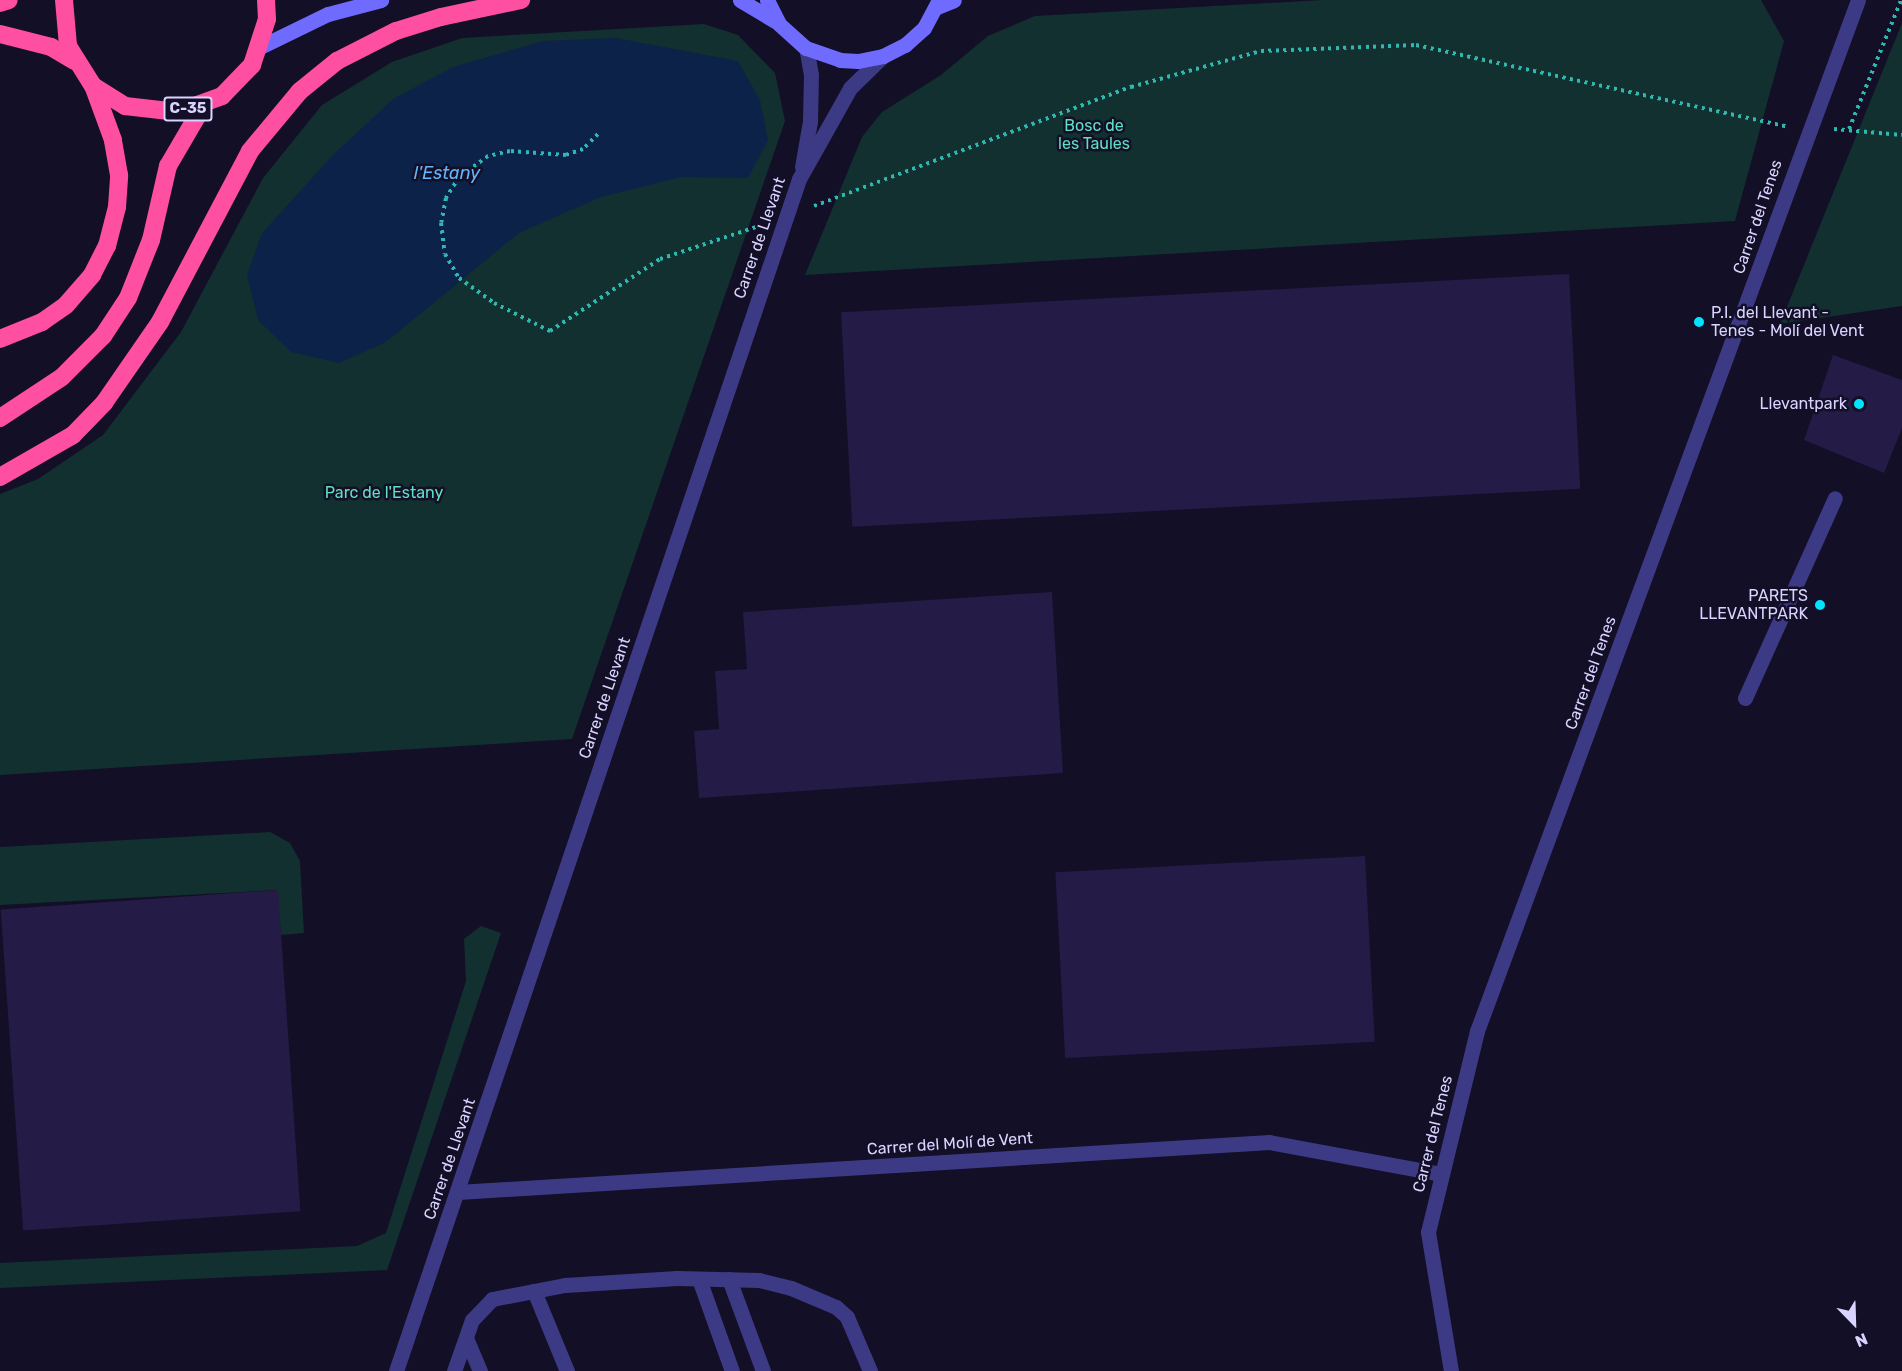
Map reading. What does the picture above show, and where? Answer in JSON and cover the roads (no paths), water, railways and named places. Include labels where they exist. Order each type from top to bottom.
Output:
[{"type":"highway","points":[[0,3],[9,0]]},
{"type":"highway","name":"C-35","points":[[64,0],[63,30],[74,61],[93,87],[125,106],[153,111],[178,112],[203,106],[239,82],[262,45],[267,19],[266,0]]},
{"type":"highway","points":[[0,477],[72,435],[116,387],[160,322],[250,151],[300,90],[337,61],[396,31],[441,17],[521,0]]},
{"type":"highway","name":"C-35","points":[[0,34],[51,47],[74,61]]},
{"type":"highway","points":[[0,339],[42,322],[66,304],[92,275],[107,246],[117,207],[119,175],[113,140],[93,87]]},
{"type":"highway","points":[[0,418],[62,377],[103,336],[128,298],[151,240],[168,166],[203,106]]},
{"type":"street","points":[[262,45],[328,14],[381,0]]},
{"type":"street","points":[[740,0],[779,24],[806,48],[840,60],[883,56],[905,45],[924,28],[938,4],[954,0]]},
{"type":"street","points":[[767,0],[779,24]]},
{"type":"street","name":"Carrer del Tenes","points":[[1451,1371],[1428,1232],[1477,1031],[1733,343],[1807,130],[1858,0]]},
{"type":"street","points":[[799,179],[810,121],[811,75],[806,48]]},
{"type":"street","name":"Carrer de Llevant","points":[[396,1371],[799,179],[850,88],[883,56]]},
{"type":"street","points":[[1746,698],[1835,498]]},
{"type":"street","name":"Carrer del Molí de Vent","points":[[458,1192],[1269,1142],[1442,1174]]},
{"type":"street","points":[[699,1279],[732,1371]]},
{"type":"street","points":[[454,1371],[479,1309],[492,1299],[565,1285],[699,1279],[759,1280],[791,1288],[836,1307],[847,1317],[870,1371]]},
{"type":"street","points":[[729,1280],[763,1371]]},
{"type":"street","points":[[534,1291],[567,1371]]},
{"type":"street","points":[[466,1338],[480,1371]]},
{"type":"water","name":"l'Estany","points":[[616,38],[738,61],[760,100],[768,140],[748,178],[682,177],[601,197],[519,233],[386,342],[339,363],[291,352],[258,320],[247,275],[262,233],[332,156],[393,99],[453,67],[543,41]]},
{"type":"place","name":"P.I. del Llevant - Tenes - Molí del Vent","points":[[1699,322]]},
{"type":"place","name":"Llevantpark","points":[[1859,404]]},
{"type":"place","name":"PARETS LLEVANTPARK","points":[[1820,605]]},
{"type":"park label","name":"Bosc de les Taules","points":[[1094,135]]},
{"type":"park label","name":"Parc de l'Estany","points":[[384,493]]}]
